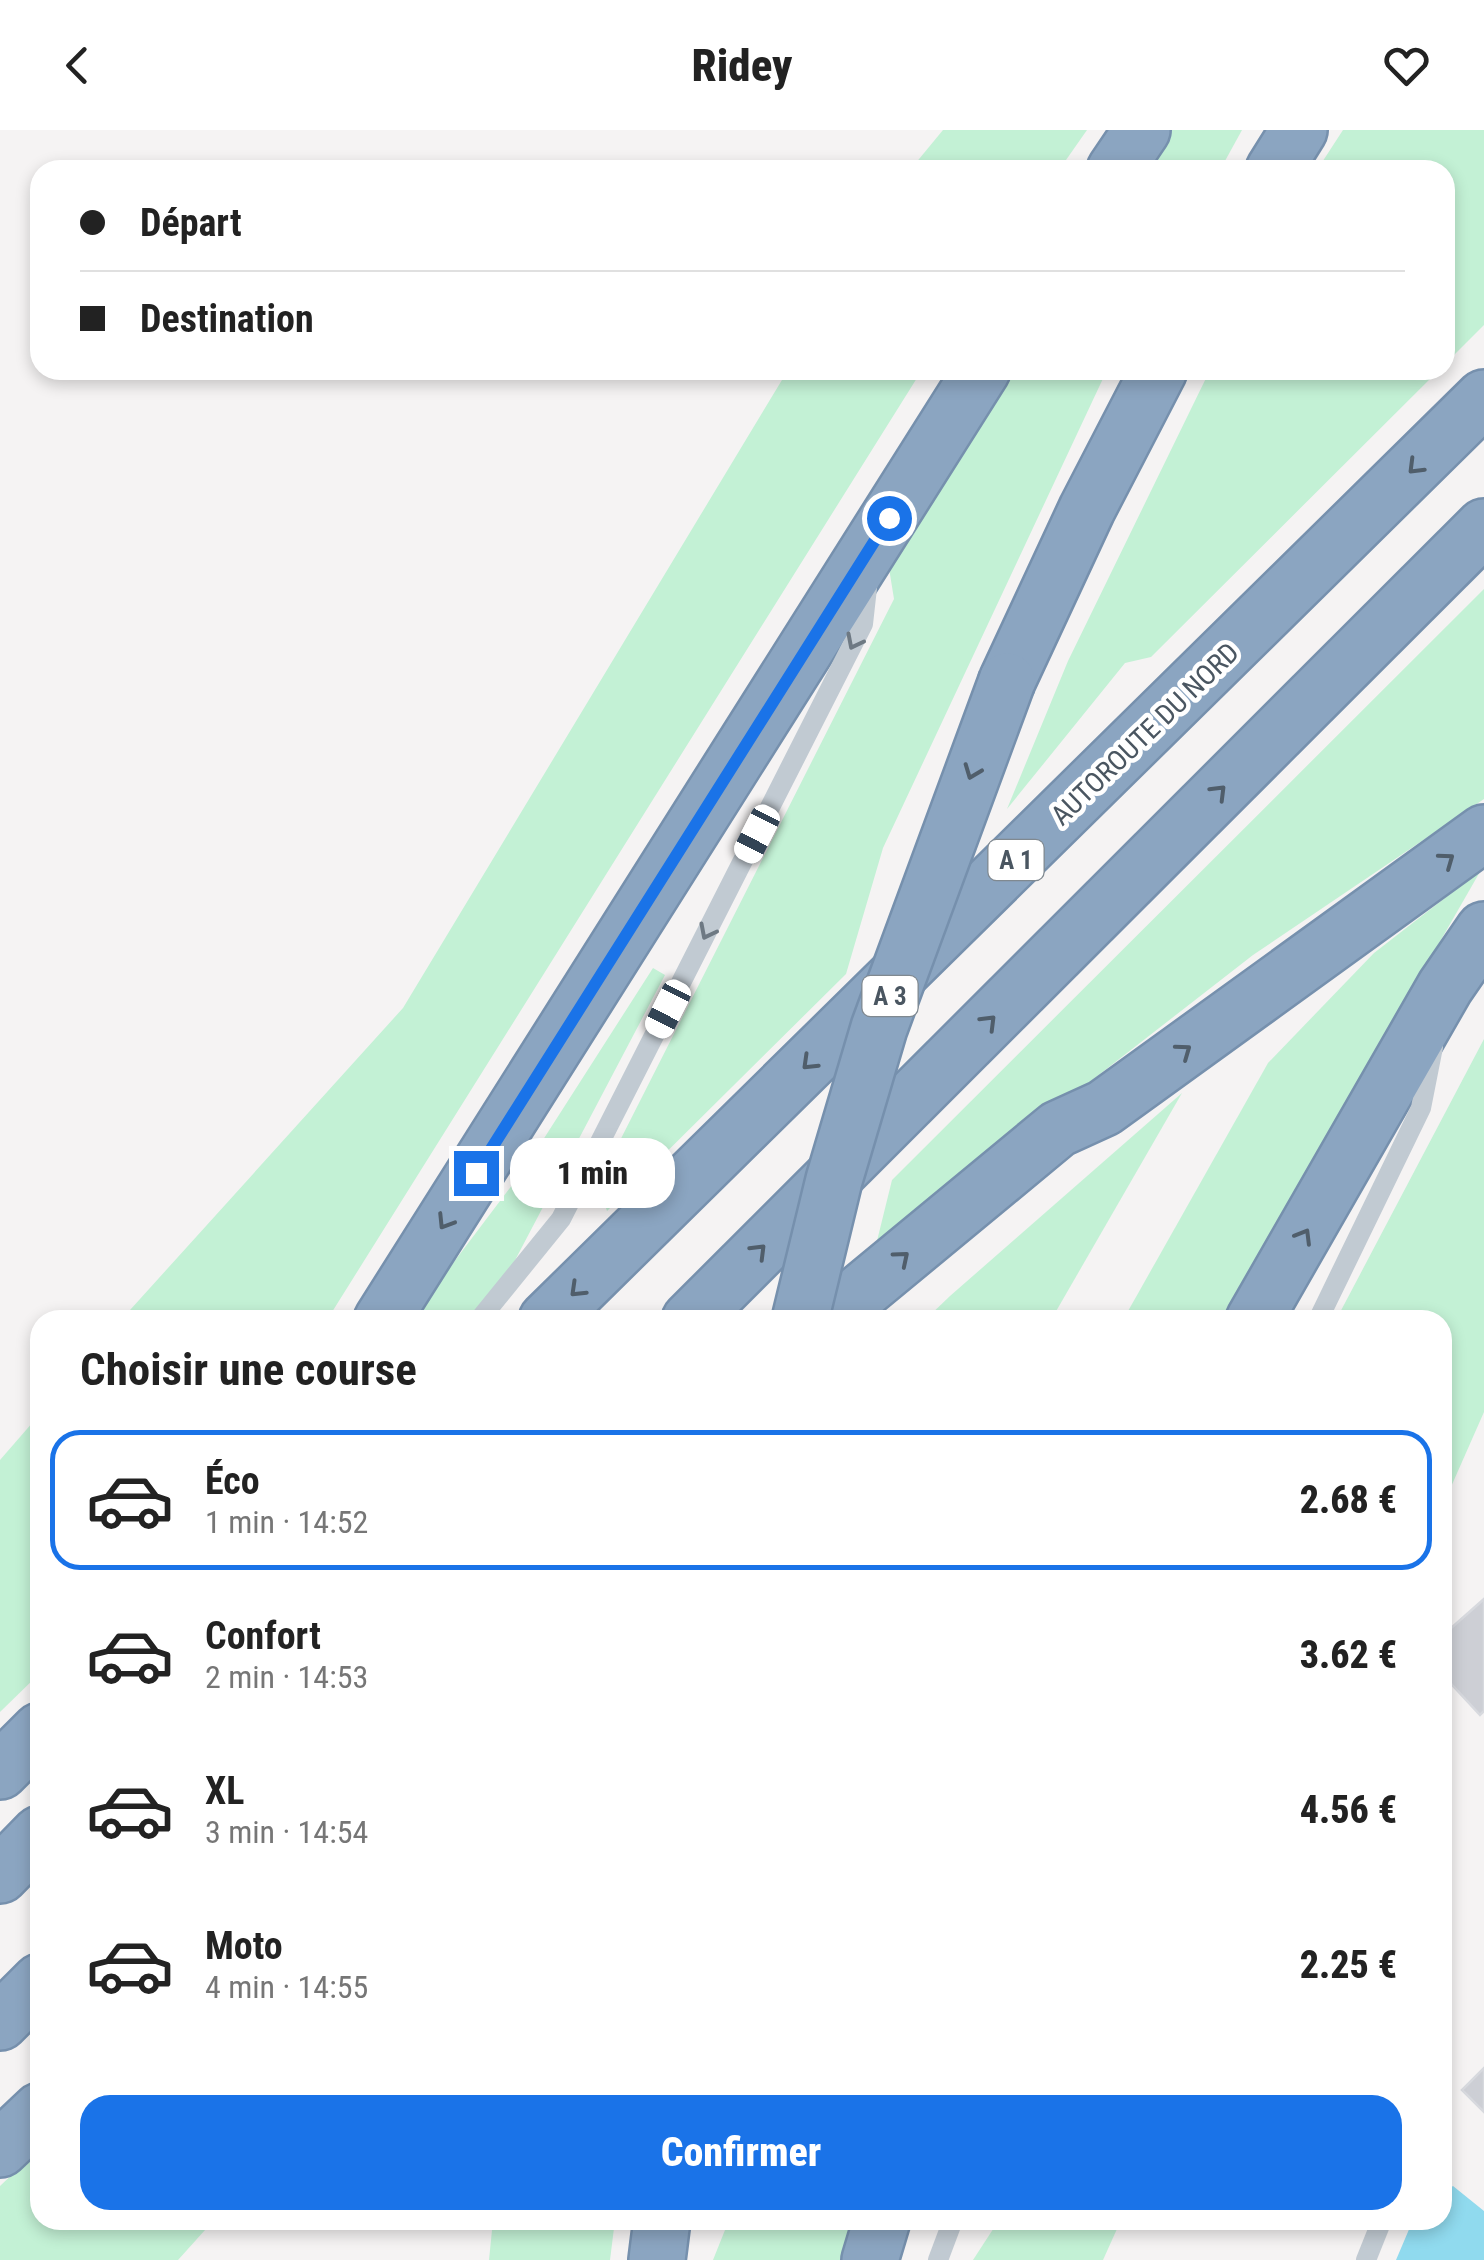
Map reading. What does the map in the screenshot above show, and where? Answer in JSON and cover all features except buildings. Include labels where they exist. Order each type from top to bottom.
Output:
[{"type":"highway","points":[[1121,160],[1142,130]]},
{"type":"highway","points":[[1280,160],[1299,130]]},
{"type":"highway","points":[[388,1310],[976,380]]},
{"type":"highway","name":"A 3","points":[[802,1310],[834,1180],[879,1028],[1007,681],[1087,509],[1154,380]]},
{"type":"highway","name":"AUTOROUTE DU NORD","points":[[557,1310],[1484,398]]},
{"type":"highway","points":[[700,1310],[1484,527]]},
{"type":"highway","points":[[839,1310],[1058,1129],[1104,1108],[1484,834]]},
{"type":"highway","points":[[1260,1310],[1445,987],[1484,930]]},
{"type":"highway","points":[[897,1310],[1069,1162],[1104,1108]]},
{"type":"highway","points":[[0,1771],[30,1740]]},
{"type":"highway","points":[[0,1876],[30,1844]]},
{"type":"highway","points":[[0,2022],[30,1992]]},
{"type":"highway","points":[[0,2149],[30,2120]]},
{"type":"highway","points":[[657,2260],[661,2230]]},
{"type":"highway","points":[[870,2260],[879,2230]]},
{"type":"lane","points":[[486,1310],[562,1220],[863,624],[870,548]]},
{"type":"lane","points":[[1323,1310],[1421,1108],[1445,987]]},
{"type":"lane","points":[[938,2260],[949,2230]]},
{"type":"lane","points":[[1366,2260],[1378,2230]]},
{"type":"green space","points":[[943,130],[1087,130],[1066,160],[918,160]]},
{"type":"green space","points":[[1168,130],[1242,130],[1226,160],[1148,160]]},
{"type":"green space","points":[[1343,130],[1484,130],[1484,325],[1455,354],[1455,160],[1324,160]]},
{"type":"green space","points":[[782,380],[916,380],[333,1310],[130,1310],[403,1008]]},
{"type":"green space","points":[[1006,380],[1102,380],[883,848],[846,974],[607,1211],[598,1184],[894,599],[888,562]]},
{"type":"green space","points":[[1205,380],[1429,380],[1151,657],[1125,663],[1007,809],[1068,661]]},
{"type":"green space","points":[[1484,589],[1484,799],[1253,955],[875,1249],[892,1180]]},
{"type":"green space","points":[[1481,870],[1229,1310],[1129,1310],[1268,1063],[1374,953]]},
{"type":"green space","points":[[653,968],[665,975],[502,1285],[478,1310],[418,1310],[525,1168]]},
{"type":"green space","points":[[1484,1039],[1484,1412],[1452,1485],[1452,1310],[1341,1310]]},
{"type":"green space","points":[[1182,1093],[1057,1310],[935,1310]]},
{"type":"green space","points":[[30,1426],[30,1683],[0,1712],[0,1460]]},
{"type":"green space","points":[[30,2158],[30,2230],[205,2230],[178,2260],[0,2260],[0,2186]]},
{"type":"green space","points":[[492,2230],[614,2230],[610,2260],[489,2260]]},
{"type":"green space","points":[[725,2230],[855,2230],[846,2260],[713,2260]]},
{"type":"green space","points":[[992,2230],[1116,2230],[1103,2260],[973,2260]]},
{"type":"water","points":[[1452,2187],[1484,2211],[1484,2260],[1396,2260],[1409,2230],[1452,2230]]},
{"type":"route","points":[[476,1173],[889,518]]}]
